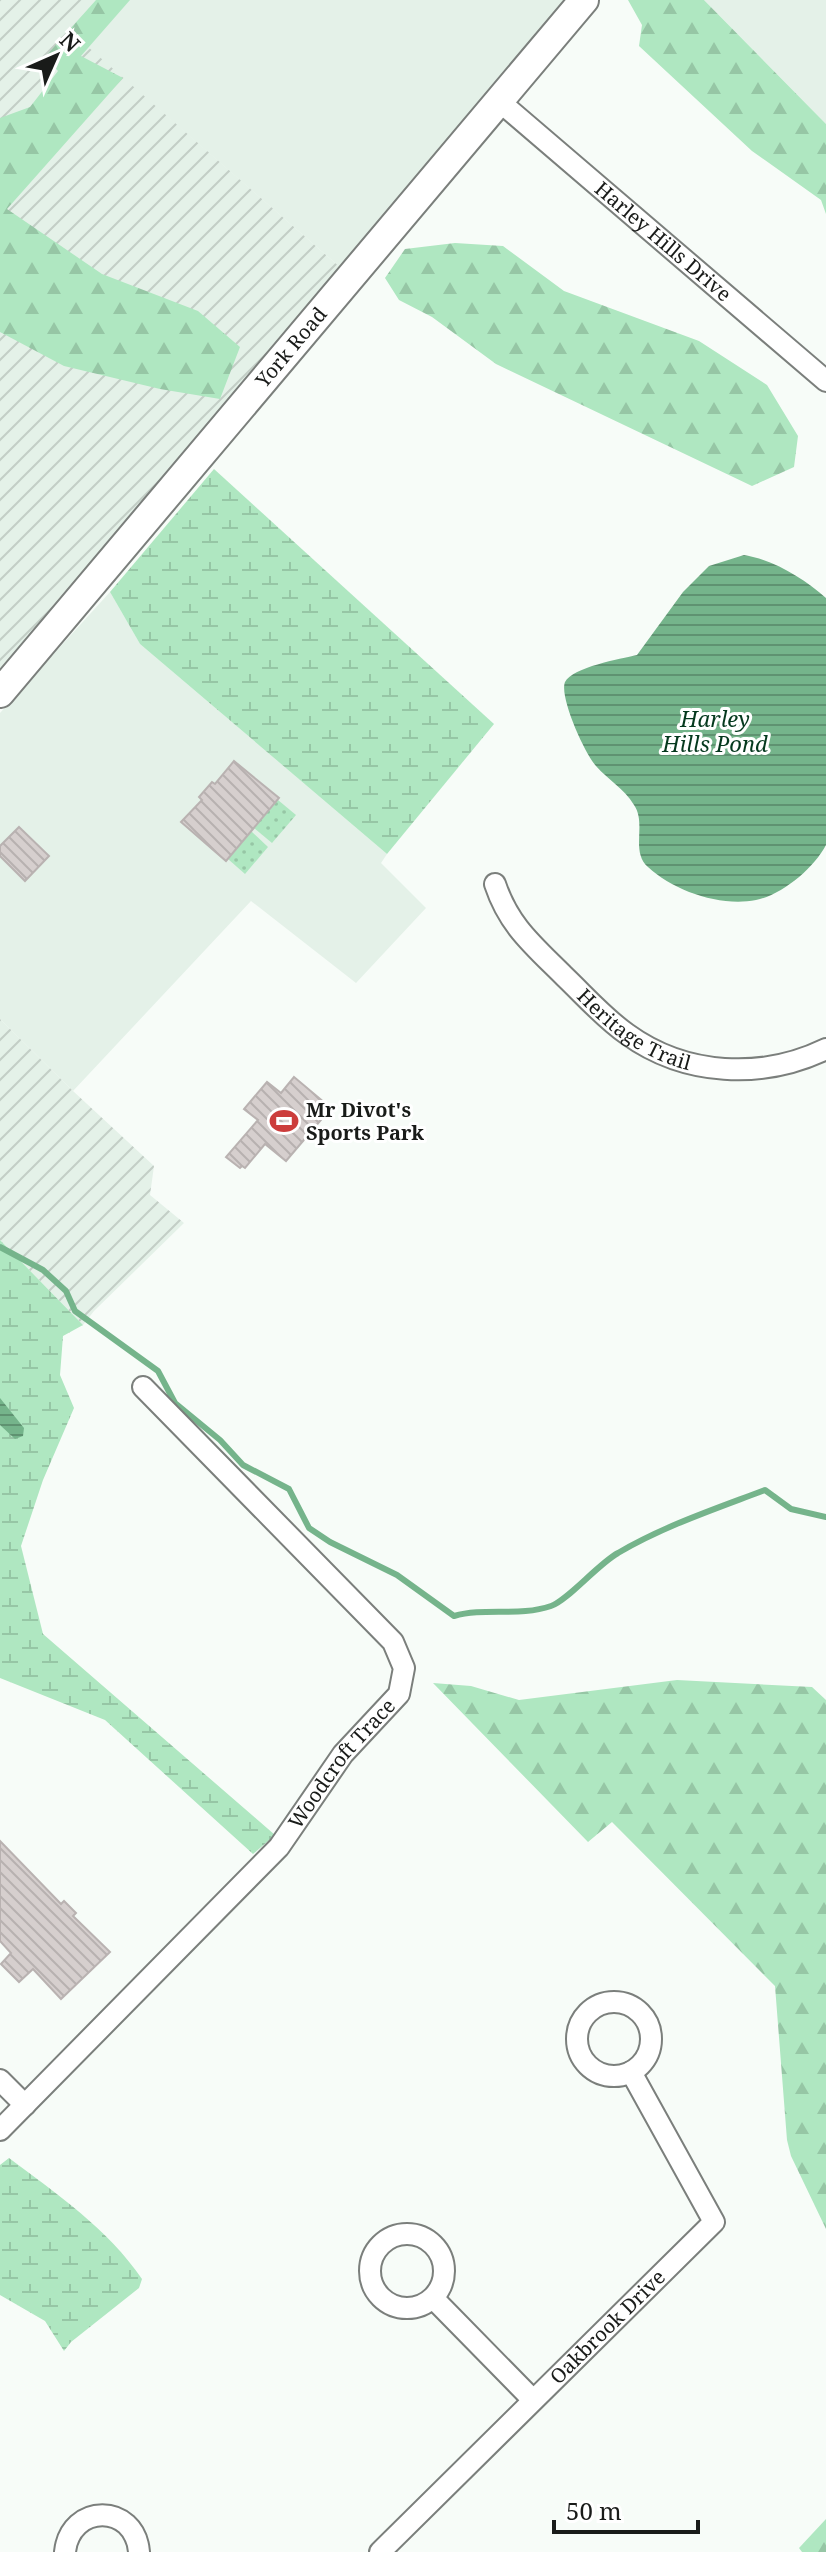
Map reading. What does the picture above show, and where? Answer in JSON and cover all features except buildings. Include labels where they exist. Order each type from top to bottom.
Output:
[{"type":"street","name":"York Road","points":[[0,693],[584,0]]},
{"type":"street","name":"Harley Hills Drive","points":[[499,101],[826,381]]},
{"type":"street","name":"Heritage Trail","points":[[495,884],[506,912],[517,929],[615,1025],[651,1049],[699,1066],[732,1070],[784,1064],[826,1049]]},
{"type":"street","name":"Woodcroft Trace","points":[[0,2130],[279,1847],[343,1754],[399,1694],[404,1677],[402,1659],[393,1642],[143,1387]]},
{"type":"street","name":"Oakbrook Drive","points":[[380,2552],[714,2222],[631,2072]]},
{"type":"street","points":[[0,2080],[25,2105]]},
{"type":"street","points":[[433,2298],[533,2400]]},
{"type":"street","points":[[65,2552],[66,2542],[80,2521],[104,2515],[126,2523],[134,2532],[139,2552]]},
{"type":"shaded area","points":[[0,0],[127,0],[87,46],[342,269],[0,679]]},
{"type":"shaded area","points":[[127,0],[567,0],[342,269],[86,46]]},
{"type":"shaded area","points":[[704,0],[826,0],[826,124]]},
{"type":"shaded area","points":[[110,592],[140,644],[387,854],[381,863],[426,908],[356,983],[251,901],[73,1091],[0,1019],[0,713]]},
{"type":"shaded area","points":[[0,1019],[154,1166],[150,1195],[184,1223],[83,1325],[0,1240]]},
{"type":"green space","points":[[96,0],[130,0],[81,56],[123,78],[7,209],[102,274],[198,311],[240,347],[220,399],[160,389],[64,366],[0,332],[0,118],[30,107],[58,71],[45,57]]},
{"type":"green space","points":[[628,0],[704,0],[826,124],[826,214],[821,200],[752,151],[639,46],[642,25]]},
{"type":"green space","points":[[455,243],[503,246],[564,291],[699,341],[767,385],[798,436],[794,467],[752,486],[496,364],[432,317],[399,300],[385,278],[405,249]]},
{"type":"green space","points":[[214,469],[494,724],[387,854],[140,644],[110,592]]},
{"type":"green space","points":[[278,800],[296,815],[272,843],[254,828]]},
{"type":"green space","points":[[251,831],[268,847],[245,874],[228,859]]},
{"type":"green space","points":[[0,1240],[83,1325],[63,1336],[60,1375],[74,1408],[43,1480],[21,1546],[43,1634],[275,1835],[253,1854],[105,1720],[0,1678]]},
{"type":"green space","points":[[677,1680],[812,1687],[826,1700],[826,2229],[791,2156],[787,2140],[775,1986],[612,1822],[588,1842],[433,1683],[471,1686],[519,1700]]},
{"type":"green space","points":[[9,2158],[98,2228],[142,2279],[139,2288],[64,2351],[45,2321],[0,2295],[0,2165]]},
{"type":"green space","points":[[826,2519],[826,2552],[802,2552],[799,2548]]},
{"type":"water","name":"Harley Hills Pond","points":[[744,555],[788,571],[826,598],[826,845],[814,863],[776,893],[742,902],[713,899],[684,890],[648,867],[640,853],[638,812],[626,794],[591,760],[574,725],[564,689],[565,682],[577,672],[637,655],[683,592],[709,566]]},
{"type":"water","points":[[0,1398],[24,1428],[23,1436],[15,1439],[0,1425]]},
{"type":"waterway","points":[[0,1247],[43,1270],[66,1291],[75,1311],[158,1371],[175,1403],[220,1440],[243,1465],[289,1489],[309,1528],[330,1542],[397,1575],[454,1616],[527,1611],[551,1606],[610,1558],[635,1543],[765,1490],[791,1509],[826,1517]]},
{"type":"place","name":"Mr Divot's Sports Park","points":[[284,1121]]}]
